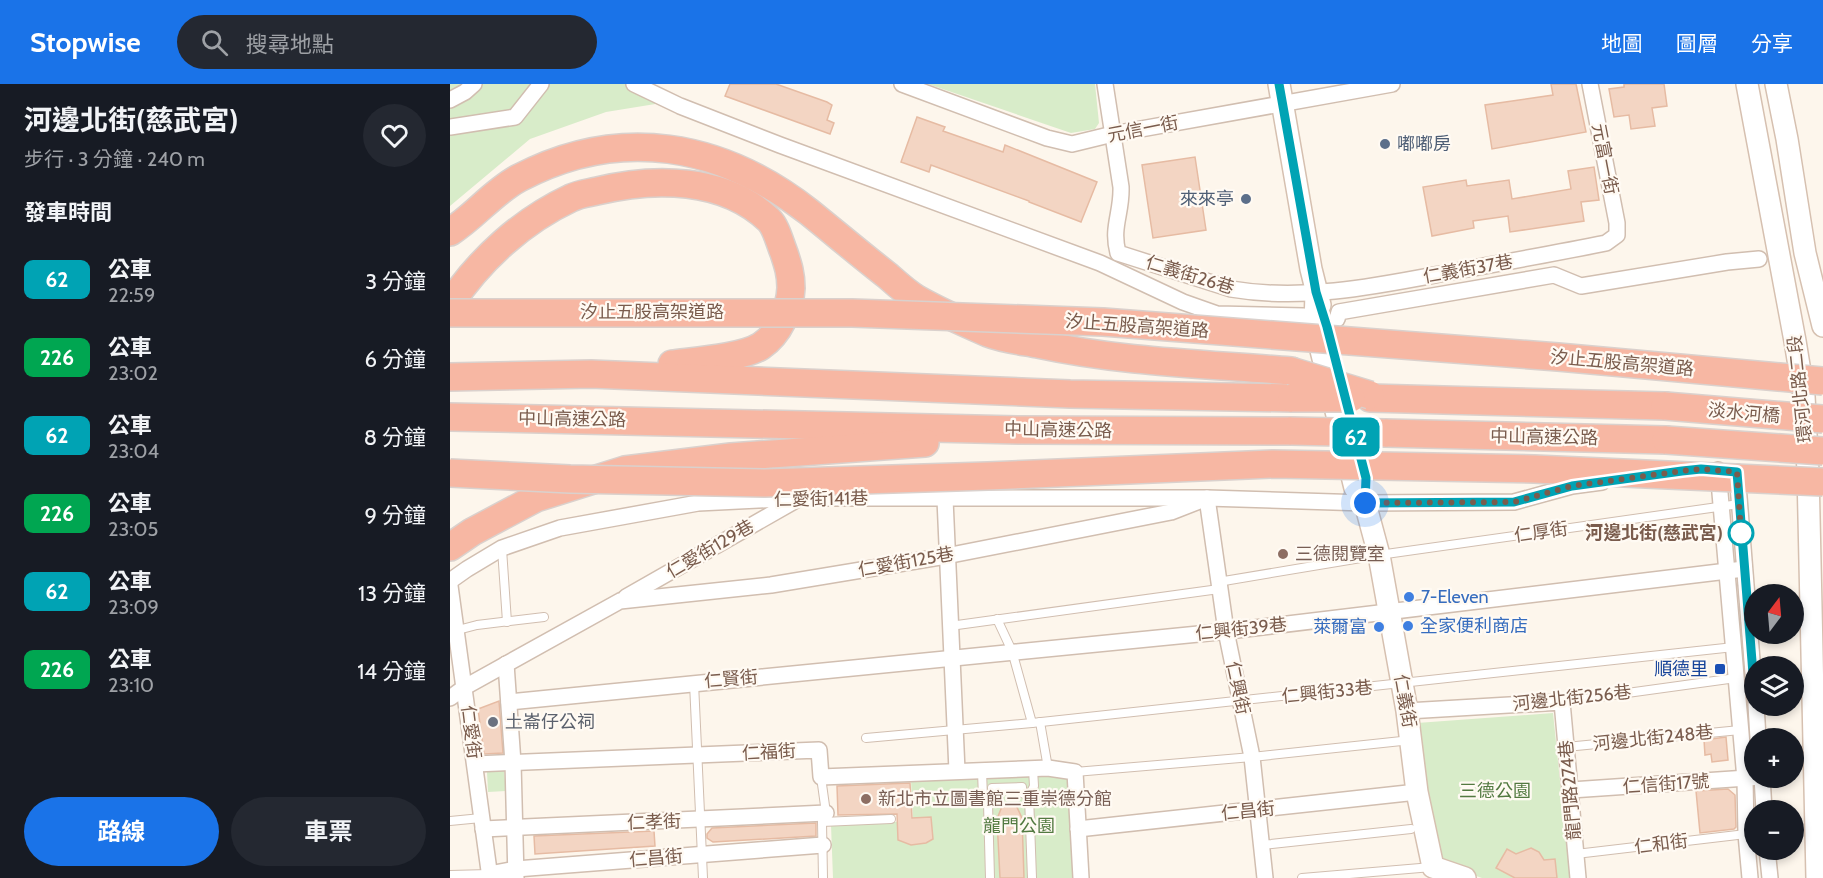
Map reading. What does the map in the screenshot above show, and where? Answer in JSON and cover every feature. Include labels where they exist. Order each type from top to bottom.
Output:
[{"type":"highway","points":[[450,232],[518,178],[553,162],[594,151],[656,146],[682,150],[709,158],[763,180],[782,192],[916,298],[991,334],[1080,354],[1291,371],[1373,397]]},
{"type":"highway","points":[[450,275],[486,236],[540,195],[568,181],[605,169],[642,163],[681,164],[745,177],[782,192]]},
{"type":"highway","points":[[450,304],[465,282],[492,253],[526,223],[573,196],[617,186],[663,182],[708,187],[743,201],[770,221],[791,275],[790,301],[776,331],[760,346],[726,358],[591,374]]},
{"type":"highway","name":"汐止五股高架道路","points":[[450,313],[564,311],[852,313],[1103,322],[1812,378]]},
{"type":"highway","name":"中山高速公路","points":[[458,377],[591,374],[1070,394],[1292,398],[1373,397],[1665,406]]},
{"type":"highway","name":"淡水河橋","points":[[1665,406],[1823,419]]},
{"type":"highway","name":"中山高速公路","points":[[452,417],[1020,430],[1291,431],[1666,440]]},
{"type":"highway","points":[[450,547],[472,532],[536,498],[625,470],[731,457],[1134,430]]},
{"type":"highway","name":"淡水河橋","points":[[1666,440],[1823,451]]},
{"type":"highway","points":[[450,473],[570,479],[765,483],[976,477],[1273,464],[1815,477]]},
{"type":"main road","name":"環河北路二段","points":[[1747,84],[1812,378],[1804,396],[1815,477],[1817,878]]},
{"type":"main road","name":"環河北路二段","points":[[1776,84],[1805,253],[1823,326]]},
{"type":"main road","name":"仁義街","points":[[1281,94],[1316,292],[1315,326],[1355,488],[1365,503],[1379,555],[1407,711],[1417,792],[1433,867]]},
{"type":"main road","points":[[1433,867],[1465,878]]},
{"type":"street","points":[[450,100],[474,84]]},
{"type":"street","points":[[450,127],[515,117],[541,84]]},
{"type":"street","points":[[634,84],[680,106],[780,145],[1100,263],[1183,302],[1217,314],[1304,316]]},
{"type":"street","name":"元信一街","points":[[902,84],[1047,138],[1072,144],[1281,94],[1392,84]]},
{"type":"street","points":[[1104,84],[1113,134]]},
{"type":"street","name":"元富一街","points":[[1590,84],[1617,223],[1617,235]]},
{"type":"street","name":"仁義街26巷","points":[[1113,134],[1121,194],[1114,237],[1118,253],[1231,289],[1316,292]]},
{"type":"street","name":"仁義街37巷","points":[[1316,292],[1349,291],[1606,243],[1617,235]]},
{"type":"street","points":[[1336,319],[1339,312],[1554,274],[1581,286],[1726,262],[1759,259]]},
{"type":"street","name":"仁愛街125巷","points":[[458,687],[506,664],[620,601],[771,585],[946,556],[1172,512],[1207,498],[1365,503],[1514,502],[1572,486],[1701,469],[1815,477]]},
{"type":"street","points":[[1718,470],[1744,779]]},
{"type":"street","points":[[1737,472],[1751,656]]},
{"type":"street","name":"仁愛街141巷","points":[[450,581],[502,548],[560,528],[698,503],[801,498],[1207,498]]},
{"type":"street","name":"仁愛街129巷","points":[[620,601],[801,498]]},
{"type":"street","name":"仁興街","points":[[1207,498],[1218,585],[1252,758],[1265,878]]},
{"type":"street","points":[[945,499],[957,771]]},
{"type":"street","name":"仁興街39巷","points":[[953,658],[1390,613],[1744,569]]},
{"type":"street","name":"仁愛街","points":[[450,586],[458,687],[475,764],[489,876]]},
{"type":"street","name":"仁賢街","points":[[509,702],[953,658]]},
{"type":"street","points":[[506,664],[513,763],[516,874]]},
{"type":"street","points":[[450,698],[458,687]]},
{"type":"street","name":"河邊北街256巷","points":[[1407,711],[1562,702]]},
{"type":"street","name":"龍門路274巷","points":[[1562,702],[1578,878]]},
{"type":"street","name":"仁福街","points":[[475,764],[819,750],[821,777]]},
{"type":"street","points":[[821,777],[982,770],[1040,769],[1075,772],[1081,878]]},
{"type":"street","name":"仁信街17號","points":[[1571,790],[1744,779]]},
{"type":"street","name":"仁昌街","points":[[1078,829],[1417,792]]},
{"type":"street","name":"仁孝街","points":[[482,824],[514,828],[824,817]]},
{"type":"street","name":"仁昌街","points":[[489,876],[823,844]]},
{"type":"street","points":[[1748,860],[1750,878]]},
{"type":"street","points":[[1768,860],[1770,878]]},
{"type":"lane","points":[[1812,378],[1823,375]]},
{"type":"lane","name":"仁厚街","points":[[950,626],[1218,585],[1379,555],[1739,504]]},
{"type":"lane","points":[[502,548],[507,622]]},
{"type":"lane","points":[[453,632],[477,625],[544,617]]},
{"type":"lane","points":[[997,619],[1012,651],[1036,723],[1040,769],[1029,796],[1032,878]]},
{"type":"lane","name":"仁興街33巷","points":[[866,738],[1036,723],[1734,647]]},
{"type":"lane","name":"河邊北街256巷","points":[[1562,702],[1737,678]]},
{"type":"lane","points":[[694,682],[703,878]]},
{"type":"lane","name":"河邊北街248巷","points":[[1566,747],[1740,730]]},
{"type":"lane","points":[[1075,772],[1252,758],[1411,740]]},
{"type":"lane","points":[[982,770],[983,798],[988,803]]},
{"type":"lane","points":[[821,777],[824,817],[823,878]]},
{"type":"lane","points":[[990,878],[988,803],[993,797],[992,788],[1022,787],[1023,793],[1029,796]]},
{"type":"lane","points":[[824,817],[891,819]]},
{"type":"lane","points":[[450,821],[482,824]]},
{"type":"lane","points":[[1262,845],[1411,829]]},
{"type":"lane","name":"仁和街","points":[[1576,854],[1744,834]]},
{"type":"lane","points":[[1302,878],[1433,867]]},
{"type":"lane","points":[[450,875],[489,876]]},
{"type":"green space","points":[[450,84],[654,84],[680,100],[606,112],[530,139],[450,206]]},
{"type":"green space","points":[[928,84],[1095,84],[1099,123],[1095,129],[1071,133]]},
{"type":"green space","name":"三德公園","points":[[1553,713],[1570,878],[1482,878],[1439,863],[1417,723]]},
{"type":"green space","points":[[504,771],[506,791],[488,792],[487,772]]},
{"type":"green space","name":"龍門公園","points":[[1068,773],[1073,878],[833,878],[831,825],[913,821],[911,780]]},
{"type":"building","points":[[730,84],[776,84],[827,102],[832,105],[827,120],[834,123],[830,134],[725,96]]},
{"type":"building","points":[[1551,84],[1576,84],[1586,132],[1492,149],[1485,105],[1553,95]]},
{"type":"building","points":[[1624,84],[1664,84],[1667,106],[1652,108],[1655,126],[1631,129],[1629,115],[1614,117],[1609,89],[1624,87]]},
{"type":"building","points":[[917,117],[945,127],[943,131],[1003,152],[1005,145],[1097,182],[1081,222],[931,165],[929,172],[901,162]]},
{"type":"building","points":[[1195,157],[1206,230],[1153,238],[1142,165]]},
{"type":"building","points":[[1594,167],[1599,200],[1581,202],[1584,221],[1510,232],[1508,216],[1473,221],[1474,228],[1432,236],[1423,187],[1466,180],[1467,186],[1509,180],[1512,199],[1571,189],[1568,171]]},
{"type":"building","points":[[499,701],[503,753],[484,754],[478,709]]},
{"type":"building","points":[[1726,737],[1728,760],[1712,762],[1711,754],[1705,755],[1704,740]]},
{"type":"building","points":[[910,783],[912,818],[931,817],[933,839],[926,843],[911,845],[898,840],[897,814],[838,815],[837,786]]},
{"type":"building","points":[[1728,789],[1735,795],[1736,827],[1700,833],[1696,791]]},
{"type":"building","points":[[1015,803],[1022,818],[1024,878],[1000,878],[997,819],[1003,804]]},
{"type":"building","points":[[816,823],[816,836],[713,842],[707,838],[712,828]]},
{"type":"building","points":[[654,831],[655,846],[535,854],[534,836]]},
{"type":"building","points":[[1531,848],[1539,852],[1544,860],[1555,859],[1557,878],[1515,878],[1496,868],[1507,849],[1516,854]]},
{"type":"bus line","name":"62","points":[[1279,84],[1316,292],[1366,478],[1365,503],[1514,502],[1572,486],[1682,471],[1701,469],[1737,472],[1752,656]]},
{"type":"place","name":"嘟嘟房","points":[[1385,144]]},
{"type":"place","name":"來來亭","points":[[1246,199]]},
{"type":"place","name":"河邊北街(慈武宮)","points":[[1741,533]]},
{"type":"place","name":"三德閱覽室","points":[[1283,554]]},
{"type":"place","name":"7-Eleven","points":[[1409,597]]},
{"type":"place","name":"全家便利商店","points":[[1408,626]]},
{"type":"place","name":"萊爾富","points":[[1379,627]]},
{"type":"place","name":"順德里","points":[[1720,669]]},
{"type":"place","name":"土崙仔公祠","points":[[493,722]]},
{"type":"place","name":"新北市立圖書館三重崇德分館","points":[[866,799]]},
{"type":"route","points":[[1365,503],[1514,502],[1572,486],[1701,469],[1737,472],[1741,533]]}]
